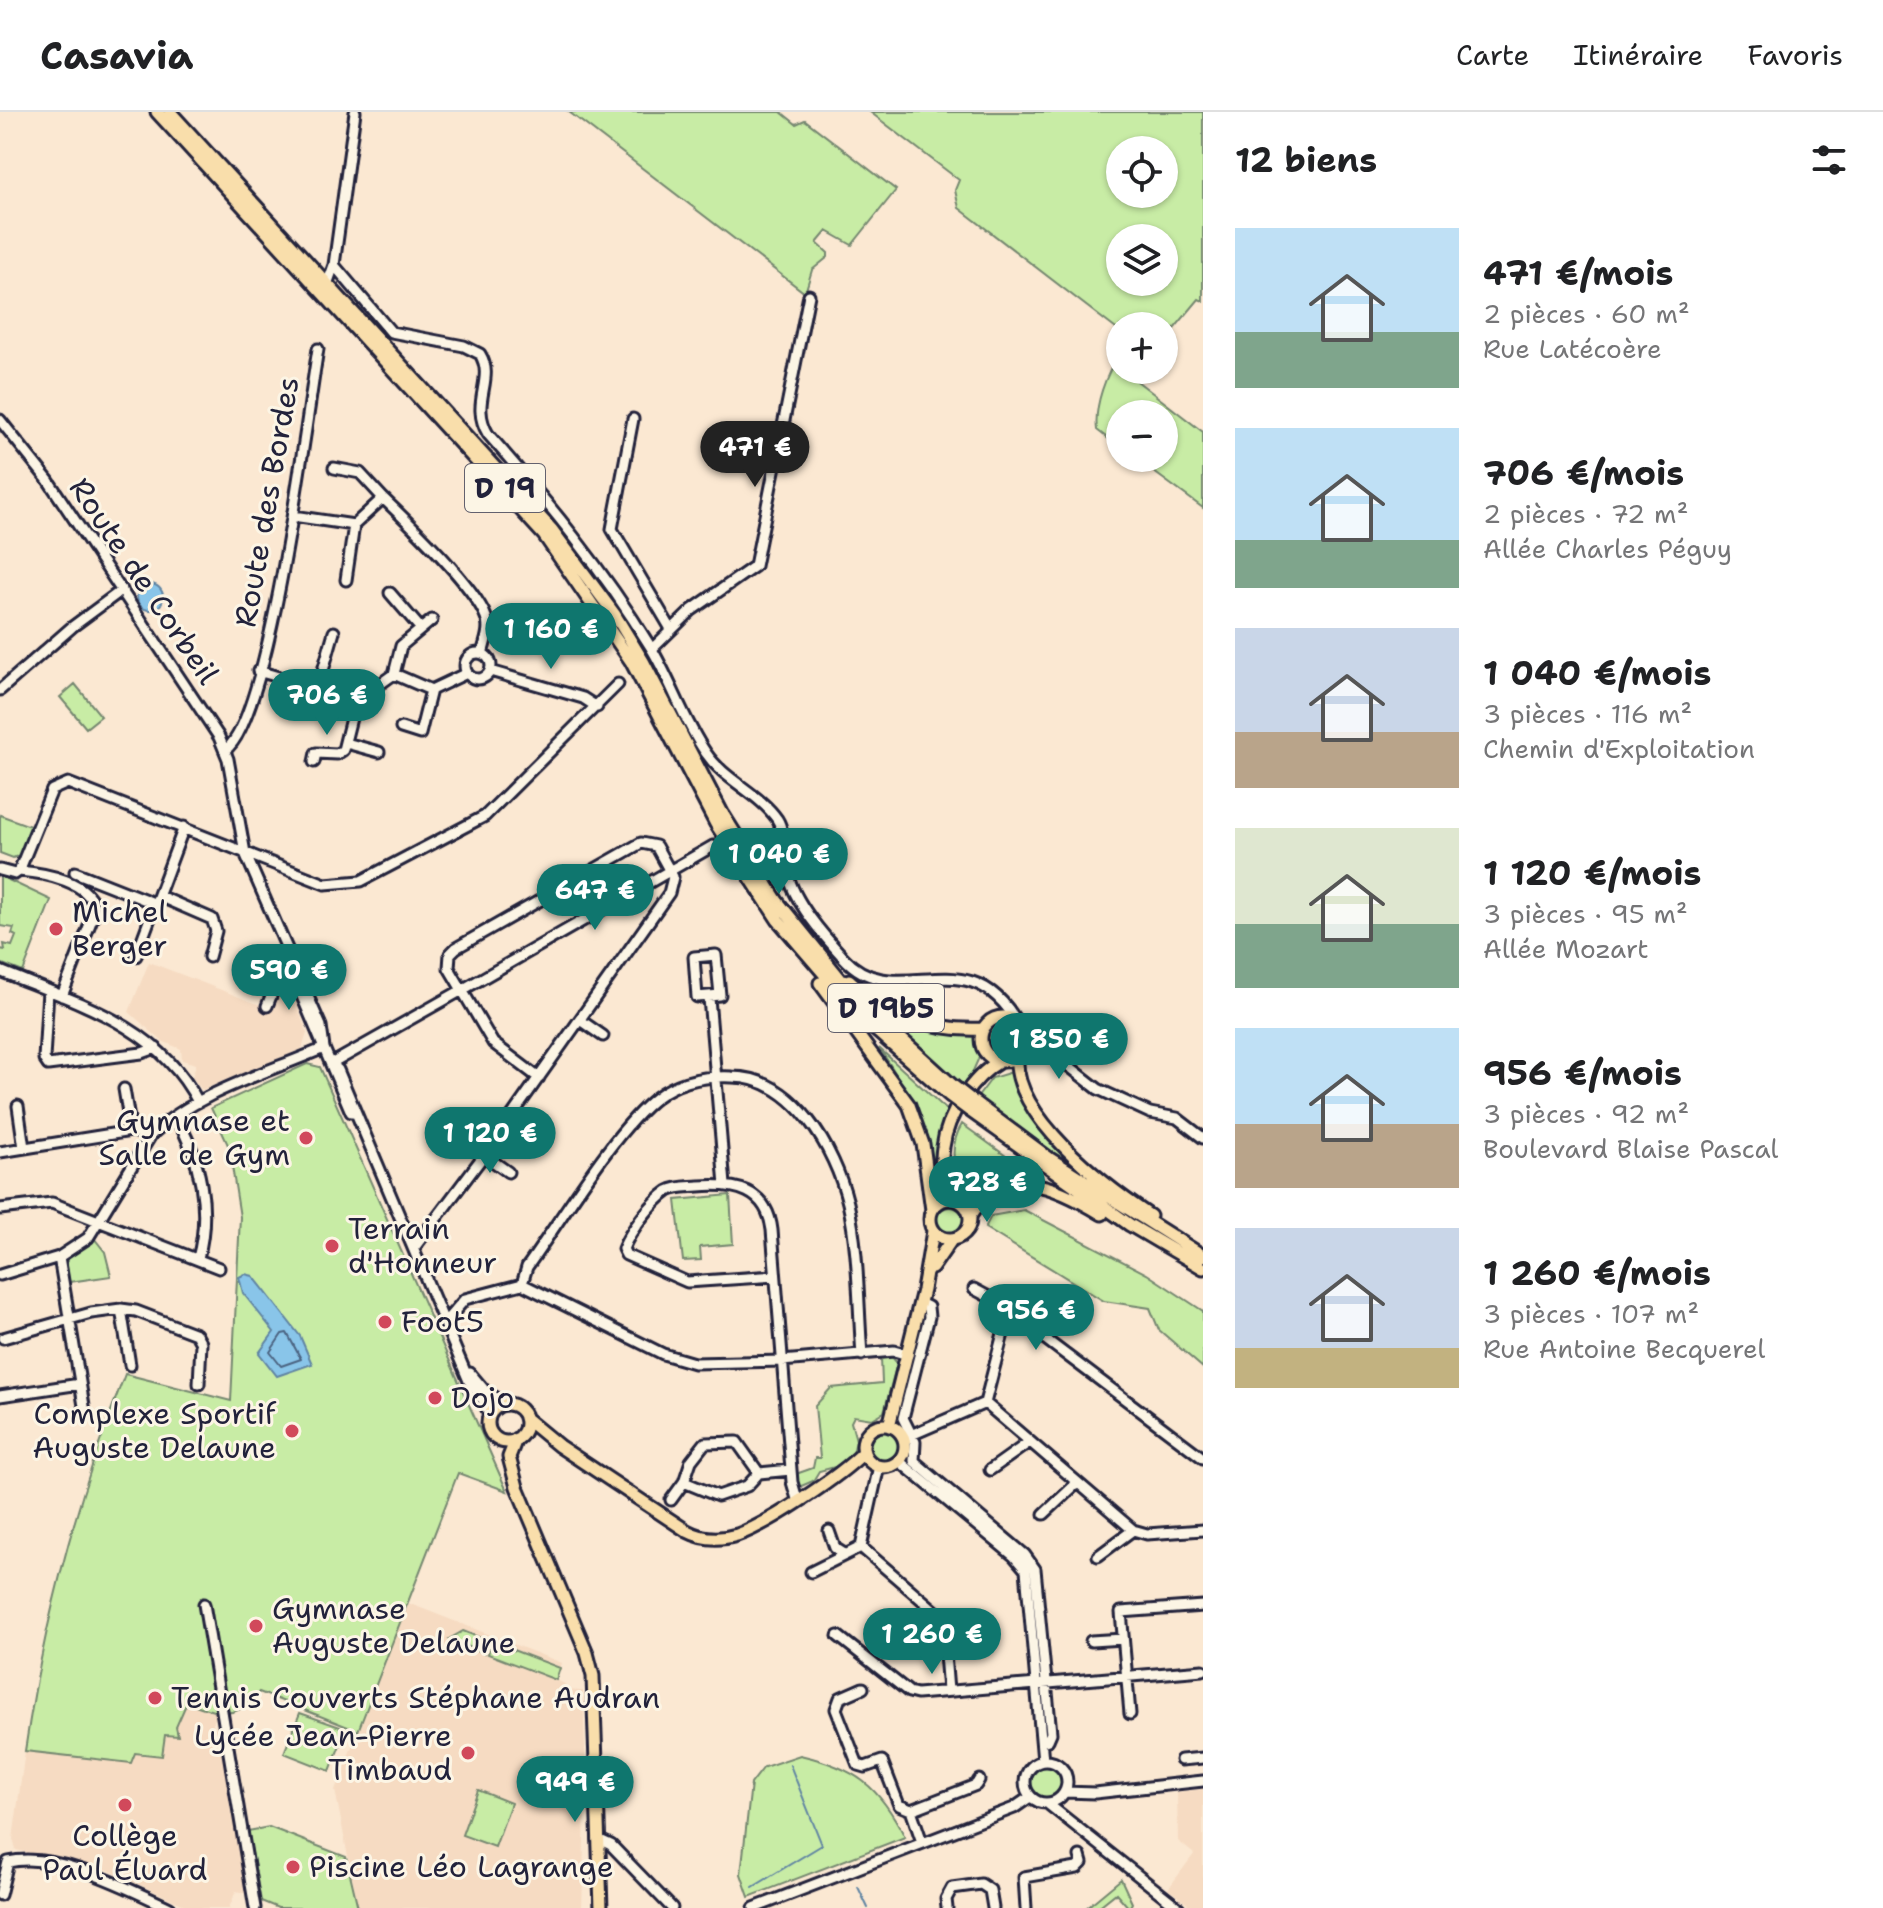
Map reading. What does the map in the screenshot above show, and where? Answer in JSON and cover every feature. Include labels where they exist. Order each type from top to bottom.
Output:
[{"type":"main road","name":"D 19","points":[[157,112],[544,535],[631,661],[716,824],[778,920],[827,982],[863,1019],[972,1106],[1130,1225],[1203,1268]]},
{"type":"main road","name":"D 19","points":[[170,112],[516,486],[586,575],[643,661],[737,839],[810,945],[875,1017],[951,1090]]},
{"type":"main road","points":[[778,920],[781,932],[909,1105],[923,1144],[935,1207]]},
{"type":"main road","name":"D 19b5","points":[[810,945],[819,946],[866,996],[902,1016],[963,1030],[983,1029]]},
{"type":"main road","points":[[979,1077],[984,1050],[983,1029],[988,1023],[1004,1017],[1021,1027],[1018,1080],[1066,1149],[1086,1170],[1161,1224],[1176,1241]]},
{"type":"main road","points":[[984,1050],[1000,1061]]},
{"type":"main road","points":[[889,1426],[922,1296],[943,1170],[942,1150],[949,1124],[979,1077],[1020,1051]]},
{"type":"main road","name":"D 19","points":[[972,1106],[1203,1256]]},
{"type":"main road","points":[[943,1170],[957,1201],[970,1216]]},
{"type":"main road","points":[[922,1296],[935,1262],[952,1239],[963,1234],[970,1216],[983,1199],[1011,1186],[1035,1183],[1054,1187],[1203,1274]]},
{"type":"main road","points":[[935,1207],[957,1201]]},
{"type":"main road","points":[[933,1231],[952,1239]]},
{"type":"main road","points":[[559,1446],[525,1418],[518,1408],[507,1404],[496,1407],[489,1416],[490,1431],[499,1440],[506,1468],[517,1487],[583,1643],[593,1676],[601,1908]]},
{"type":"main road","points":[[517,1487],[509,1457],[525,1418]]},
{"type":"main road","points":[[499,1440],[541,1437],[701,1537],[726,1537],[745,1532],[848,1468],[871,1460],[899,1461],[905,1452],[908,1436],[889,1426],[878,1425],[869,1432],[871,1460]]},
{"type":"main road","points":[[594,1908],[592,1829],[596,1799]]},
{"type":"street","points":[[328,282],[334,265],[355,112]]},
{"type":"street","points":[[334,265],[391,332],[464,346],[480,354],[486,369],[479,417],[488,434],[566,524],[652,649],[705,753],[778,821],[786,870],[792,886],[845,959],[866,973],[892,980],[966,978],[1001,1000],[1021,1027],[1048,1052],[1098,1089],[1150,1113],[1177,1118],[1203,1138]]},
{"type":"street","points":[[652,649],[692,610],[755,566],[809,295]]},
{"type":"street","name":"Route des Bordes","points":[[225,750],[241,728],[274,615],[293,516],[318,349]]},
{"type":"street","points":[[633,419],[612,529],[671,629]]},
{"type":"street","name":"Route de Corbeil","points":[[0,420],[48,480],[225,750],[245,853],[321,1026],[324,1048],[345,1102],[364,1131],[472,1388],[485,1403],[489,1416]]},
{"type":"street","points":[[334,468],[360,473],[432,546],[484,612],[488,627],[482,654]]},
{"type":"street","points":[[346,580],[354,525],[383,498]]},
{"type":"street","points":[[293,516],[354,525]]},
{"type":"street","points":[[0,690],[60,637],[122,590]]},
{"type":"street","points":[[390,593],[421,629]]},
{"type":"street","points":[[314,762],[316,753],[340,753],[346,743],[355,702],[394,674],[401,646],[432,620]]},
{"type":"street","points":[[318,688],[334,632]]},
{"type":"street","points":[[482,654],[490,661],[490,671]]},
{"type":"street","points":[[467,673],[465,664],[469,657],[482,654]]},
{"type":"street","points":[[258,671],[351,698],[355,702]]},
{"type":"street","points":[[467,673],[479,679],[490,671]]},
{"type":"street","points":[[490,671],[583,698],[597,707]]},
{"type":"street","points":[[394,674],[431,690],[467,673]]},
{"type":"street","points":[[19,871],[52,790],[63,783],[184,827],[325,884],[361,881],[485,816],[618,684]]},
{"type":"street","points":[[401,728],[420,734],[431,690]]},
{"type":"street","points":[[346,743],[379,752]]},
{"type":"street","points":[[136,956],[184,827]]},
{"type":"street","points":[[414,1248],[484,1155],[539,1078],[580,1020],[669,893],[673,882],[670,870],[656,846],[641,843],[450,954],[449,968],[493,1043],[539,1078]]},
{"type":"street","points":[[331,1064],[713,846]]},
{"type":"street","points":[[0,870],[15,874],[19,871],[41,872],[89,893],[94,901],[95,911],[62,996]]},
{"type":"street","points":[[75,872],[212,919],[216,931],[209,957]]},
{"type":"street","points":[[716,955],[720,995],[709,998],[697,997],[694,957],[716,955]]},
{"type":"street","points":[[267,1006],[281,971],[290,960]]},
{"type":"street","points":[[0,971],[124,1024],[182,1073],[198,1102]]},
{"type":"street","points":[[48,990],[44,1059],[48,1065],[142,1053],[156,1048]]},
{"type":"street","points":[[709,998],[725,1185]]},
{"type":"street","points":[[580,1020],[603,1036]]},
{"type":"street","points":[[0,1275],[59,1257],[88,1238],[151,1135],[175,1116],[198,1102],[324,1048]]},
{"type":"street","points":[[1020,1051],[1048,1052]]},
{"type":"street","points":[[522,1284],[527,1267],[640,1113],[673,1087],[716,1077],[748,1077],[776,1089],[805,1116],[826,1149],[849,1211],[862,1355]]},
{"type":"street","points":[[124,1089],[131,1131]]},
{"type":"street","points":[[18,1106],[24,1148]]},
{"type":"street","points":[[175,1116],[199,1173],[204,1218],[198,1258]]},
{"type":"street","points":[[0,1152],[131,1131],[151,1135]]},
{"type":"street","points":[[484,1155],[508,1172]]},
{"type":"street","points":[[775,1276],[687,1282],[626,1255],[623,1249],[670,1190],[725,1185],[750,1191],[766,1206],[771,1220],[791,1470],[797,1499]]},
{"type":"street","points":[[0,1209],[43,1202],[219,1268]]},
{"type":"street","points":[[59,1257],[85,1412]]},
{"type":"street","points":[[445,1322],[465,1299],[522,1284],[673,1359],[715,1365],[894,1351],[908,1355]]},
{"type":"street","points":[[974,1289],[1002,1304],[1203,1458]]},
{"type":"street","points":[[922,1296],[929,1317],[903,1418],[916,1464],[1025,1555],[1035,1569],[1043,1761]]},
{"type":"street","points":[[121,1309],[130,1365]]},
{"type":"street","points":[[3,1338],[69,1319],[121,1309],[136,1311],[196,1334],[201,1343],[199,1384]]},
{"type":"street","points":[[985,1403],[1006,1322],[1012,1314]]},
{"type":"street","name":"Route de Corbeil","points":[[466,1368],[486,1392],[507,1404]]},
{"type":"street","points":[[0,1396],[80,1384]]},
{"type":"street","points":[[908,1436],[985,1403]]},
{"type":"street","points":[[985,1403],[1133,1530],[1147,1534],[1203,1530]]},
{"type":"street","points":[[671,1500],[684,1482],[691,1461],[705,1443],[737,1442],[759,1473]]},
{"type":"street","points":[[990,1470],[1028,1443]]},
{"type":"street","points":[[861,1547],[871,1460]]},
{"type":"street","points":[[899,1461],[1022,1564],[1030,1591],[1042,1683]]},
{"type":"street","points":[[684,1482],[714,1496],[747,1486],[759,1473],[791,1470]]},
{"type":"street","points":[[1044,1514],[1076,1484]]},
{"type":"street","points":[[1098,1556],[1133,1530]]},
{"type":"street","points":[[829,1531],[835,1548],[843,1553]]},
{"type":"street","points":[[811,1572],[835,1563],[843,1553],[861,1547]]},
{"type":"street","points":[[861,1547],[942,1617],[948,1691]]},
{"type":"street","points":[[204,1604],[255,1908]]},
{"type":"street","points":[[1130,1714],[1121,1612],[1203,1606]]},
{"type":"street","points":[[838,1636],[909,1692],[1203,1670]]},
{"type":"street","points":[[1091,1641],[1123,1639]]},
{"type":"street","points":[[863,1688],[840,1698],[836,1709],[858,1765],[865,1767],[882,1761],[899,1805],[911,1810],[976,1785],[979,1780]]},
{"type":"street","points":[[1181,1760],[1203,1758]]},
{"type":"street","points":[[1064,1813],[1063,1795],[1067,1780],[1063,1770],[1054,1762],[1043,1761],[1027,1772],[1024,1785],[1030,1797],[1064,1813],[1102,1849],[1179,1908]]},
{"type":"street","points":[[1048,1804],[1063,1795],[1203,1781]]},
{"type":"street","points":[[754,1908],[1014,1808],[1030,1797]]},
{"type":"street","points":[[911,1810],[922,1842]]},
{"type":"street","points":[[598,1839],[611,1845],[672,1908]]},
{"type":"street","points":[[1026,1908],[1024,1877],[1077,1868],[1082,1863],[1080,1856]]},
{"type":"street","points":[[0,1895],[11,1861],[83,1870],[170,1908]]},
{"type":"street","points":[[947,1908],[946,1899],[952,1888],[981,1884],[990,1890],[993,1908]]},
{"type":"shaded area","points":[[149,962],[270,1009],[286,975],[307,1033],[302,1049],[202,1090],[192,1077],[196,1064],[182,1060],[181,1049],[162,1041],[129,1012]]},
{"type":"shaded area","name":"Lycée Jean-Pierre Timbaud","points":[[408,1603],[562,1663],[556,1680],[565,1684],[563,1690],[583,1691],[586,1775],[582,1908],[358,1908],[335,1790]]},
{"type":"shaded area","name":"Collège Paul Éluard","points":[[187,1701],[217,1713],[212,1726],[217,1728],[248,1894],[236,1891],[229,1908],[191,1908],[103,1868],[16,1850],[13,1839],[25,1751],[130,1763],[135,1753],[176,1728]]},
{"type":"shaded area","points":[[1203,1789],[1203,1908],[1193,1908],[1168,1889],[1194,1854],[1178,1841],[1177,1792]]},
{"type":"green space","points":[[569,112],[781,112],[796,124],[805,120],[896,190],[852,245],[827,231],[817,243],[828,253],[828,257],[812,270],[805,293]]},
{"type":"green space","points":[[870,112],[1203,112],[1203,301],[1199,299],[1178,324],[1178,312],[1106,312],[1106,321],[959,208],[955,190],[959,180]]},
{"type":"green space","points":[[1106,380],[1106,384],[1141,384],[1162,400],[1106,400],[1106,437],[1097,430],[1097,410]]},
{"type":"green space","points":[[1178,413],[1203,432],[1203,508],[1154,472],[1178,472]]},
{"type":"green space","points":[[75,684],[101,716],[86,728],[60,697]]},
{"type":"green space","points":[[0,815],[33,827],[22,854],[13,858],[0,853]]},
{"type":"green space","points":[[0,876],[51,900],[23,972],[0,963],[0,949],[5,950],[4,944],[12,946],[16,936],[12,934],[14,928],[0,926]]},
{"type":"green space","points":[[879,1011],[916,1026],[976,1035],[981,1053],[965,1089]]},
{"type":"green space","points":[[1002,1024],[1012,1029],[1017,1039],[1012,1049],[1002,1054],[992,1049],[987,1039],[992,1029]]},
{"type":"green space","points":[[879,1048],[948,1111],[939,1141],[939,1188],[934,1193],[928,1151],[918,1116],[902,1083]]},
{"type":"green space","name":"Complexe Sportif Auguste Delaune","points":[[307,1064],[320,1067],[507,1491],[458,1473],[358,1731],[259,1692],[234,1712],[218,1712],[187,1702],[176,1727],[178,1736],[165,1735],[162,1756],[135,1753],[131,1763],[25,1751],[42,1654],[64,1560],[92,1466],[125,1374],[231,1401],[240,1217],[229,1147],[211,1108]]},
{"type":"green space","points":[[1012,1072],[1021,1096],[1073,1168],[977,1098],[992,1078]]},
{"type":"green space","points":[[962,1124],[1039,1180],[1018,1181],[977,1200],[963,1184],[955,1165],[954,1145]]},
{"type":"green space","points":[[730,1195],[733,1244],[700,1247],[701,1260],[683,1261],[676,1200]]},
{"type":"green space","points":[[950,1207],[959,1211],[963,1220],[959,1229],[950,1233],[941,1229],[937,1220],[941,1211]]},
{"type":"green space","points":[[1024,1210],[1147,1274],[1203,1311],[1203,1368],[1159,1330],[1150,1308],[1104,1301],[985,1228],[991,1216]]},
{"type":"green space","points":[[94,1238],[105,1252],[111,1276],[69,1282],[66,1259]]},
{"type":"green space","points":[[892,1357],[897,1363],[884,1412],[872,1419],[854,1416],[851,1422],[856,1440],[853,1454],[835,1467],[819,1471],[813,1481],[799,1487],[796,1474],[813,1468],[815,1458],[820,1458],[815,1406],[831,1388],[882,1383],[881,1358]]},
{"type":"green space","points":[[885,1430],[896,1435],[901,1446],[896,1457],[885,1462],[874,1457],[869,1446],[874,1435]]},
{"type":"green space","points":[[463,1631],[488,1641],[484,1653],[449,1639]]},
{"type":"green space","points":[[492,1642],[560,1668],[556,1680],[488,1654]]},
{"type":"green space","points":[[300,1713],[346,1729],[330,1771],[284,1753]]},
{"type":"green space","points":[[800,1755],[836,1766],[864,1782],[886,1804],[905,1837],[749,1897],[741,1874],[751,1784],[764,1767]]},
{"type":"green space","points":[[1047,1766],[1058,1771],[1063,1782],[1058,1793],[1047,1798],[1036,1793],[1031,1782],[1036,1771]]},
{"type":"green space","points":[[478,1790],[511,1803],[495,1847],[462,1835]]},
{"type":"green space","points":[[269,1827],[346,1857],[358,1908],[278,1908],[261,1901],[248,1831]]},
{"type":"green space","points":[[1121,1879],[1132,1903],[1129,1908],[1116,1893],[1097,1908],[1086,1908]]},
{"type":"water","points":[[150,584],[159,588],[163,597],[159,606],[150,610],[141,606],[137,597],[141,588]]},
{"type":"water","points":[[245,1274],[253,1276],[300,1336],[312,1364],[277,1376],[259,1353],[274,1332],[243,1293],[239,1277]]},
{"type":"waterway","points":[[753,1887],[822,1845],[790,1765]]},
{"type":"waterway","points":[[858,1887],[868,1908]]},
{"type":"place","name":"Michel Berger","points":[[56,929]]},
{"type":"place","name":"Gymnase et Salle de Gym","points":[[306,1138]]},
{"type":"place","name":"Terrain d'Honneur","points":[[332,1246]]},
{"type":"place","name":"Foot5","points":[[385,1322]]},
{"type":"place","name":"Dojo","points":[[435,1398]]},
{"type":"place","name":"Complexe Sportif Auguste Delaune","points":[[292,1431]]},
{"type":"place","name":"Gymnase Auguste Delaune","points":[[256,1626]]},
{"type":"place","name":"Tennis Couverts Stéphane Audran","points":[[155,1698]]},
{"type":"place","name":"Lycée Jean-Pierre Timbaud","points":[[468,1753]]},
{"type":"place","name":"Collège Paul Éluard","points":[[125,1805]]},
{"type":"place","name":"Piscine Léo Lagrange","points":[[293,1867]]}]
